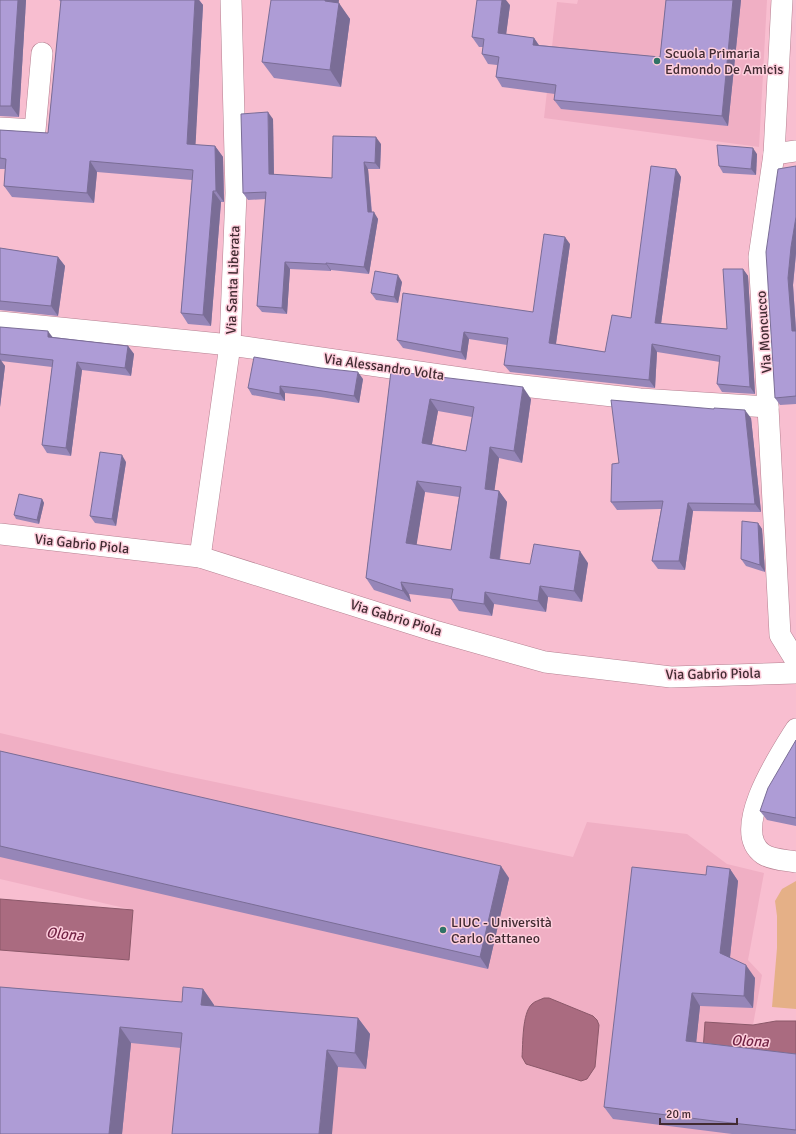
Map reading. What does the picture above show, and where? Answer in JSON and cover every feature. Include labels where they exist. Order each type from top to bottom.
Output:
[{"type":"street","name":"Via Santa Liberata","points":[[200,557],[230,345],[236,192],[231,0]]},
{"type":"street","name":"Via Moncucco","points":[[782,0],[774,154],[759,257],[780,635],[796,662]]},
{"type":"street","points":[[0,128],[35,130],[42,53]]},
{"type":"street","points":[[774,154],[796,151]]},
{"type":"street","name":"Via Alessandro Volta","points":[[0,322],[230,345],[496,383],[640,400],[768,407]]},
{"type":"street","name":"Via Gabrio Piola","points":[[0,534],[200,557],[436,631],[545,662],[671,677],[796,673]]},
{"type":"street","points":[[796,729],[772,767],[763,785],[753,818],[752,830],[757,847],[764,854],[773,858],[796,862]]},
{"type":"shaded area","name":"Scuola Primaria Edmondo De Amicis","points":[[578,0],[767,0],[759,147],[544,118],[557,2],[577,4]]},
{"type":"shaded area","name":"LIUC - Università Carlo Cattaneo","points":[[0,733],[172,773],[573,857],[587,822],[687,834],[727,864],[764,873],[748,960],[762,975],[753,1025],[705,1022],[703,1050],[796,1134],[0,1134],[0,950],[133,910],[0,879]]},
{"type":"shaded area","points":[[796,881],[796,1009],[772,1007],[777,948],[777,916],[775,901],[782,889]]},
{"type":"water","name":"Olona","points":[[0,899],[133,910],[129,960],[0,950]]},
{"type":"water","points":[[544,998],[549,998],[593,1016],[597,1020],[599,1025],[595,1067],[587,1079],[581,1081],[526,1064],[522,1057],[526,1014],[532,1004]]},
{"type":"water","name":"Olona","points":[[776,1021],[796,1021],[796,1058],[703,1051],[705,1022],[753,1025]]},
{"type":"building","points":[[0,0],[18,0],[11,106],[0,106]]},
{"type":"building","points":[[61,0],[195,0],[187,144],[215,146],[216,191],[213,191],[203,315],[181,313],[193,170],[90,161],[87,193],[4,186],[6,159],[0,158],[0,130],[48,133]]},
{"type":"building","points":[[271,0],[325,0],[339,3],[330,70],[262,62]]},
{"type":"building","points":[[477,0],[502,0],[498,33],[534,38],[533,45],[660,57],[666,0],[733,0],[722,116],[554,100],[556,85],[496,77],[499,57],[482,54],[484,39],[472,37]]},
{"type":"building","points":[[268,112],[269,174],[332,178],[333,136],[376,137],[375,163],[364,162],[368,212],[374,212],[364,267],[326,263],[285,262],[282,308],[257,306],[266,192],[243,193],[241,114]]},
{"type":"building","points":[[717,145],[753,148],[751,169],[719,166]]},
{"type":"building","points":[[651,166],[676,169],[655,323],[727,329],[723,269],[743,269],[750,387],[717,384],[720,356],[652,344],[649,380],[504,365],[508,338],[464,332],[461,352],[397,340],[403,293],[533,312],[544,234],[565,237],[549,343],[605,352],[612,315],[631,318]]},
{"type":"building","points":[[796,166],[796,217],[788,278],[792,331],[796,331],[796,396],[775,398],[766,252],[778,169]]},
{"type":"building","points":[[0,248],[58,257],[51,306],[0,301]]},
{"type":"building","points":[[375,271],[398,275],[394,297],[371,293]]},
{"type":"building","points":[[0,327],[48,331],[48,337],[128,346],[125,368],[77,362],[66,448],[42,445],[53,360],[0,354]]},
{"type":"building","points":[[254,357],[321,368],[358,372],[354,396],[280,386],[280,394],[248,388]]},
{"type":"building","points":[[391,371],[523,387],[514,451],[490,447],[485,489],[499,491],[490,558],[530,564],[534,544],[580,551],[574,591],[540,586],[538,601],[485,592],[484,604],[451,599],[453,589],[401,582],[403,591],[366,578]],"holes":[[[430,399],[474,407],[466,451],[422,443]],[[417,481],[461,487],[451,550],[406,543]]]},
{"type":"building","points":[[611,400],[714,409],[745,410],[755,504],[688,503],[679,561],[652,561],[663,501],[611,502],[612,464],[619,463]]},
{"type":"building","points":[[100,452],[122,455],[112,519],[90,516]]},
{"type":"building","points":[[19,494],[42,499],[37,520],[14,515]]},
{"type":"building","points":[[742,521],[758,523],[760,565],[741,559]]},
{"type":"building","points":[[796,740],[796,818],[760,811],[768,788]]},
{"type":"building","points":[[0,751],[501,866],[480,957],[0,846]]},
{"type":"building","points":[[707,866],[730,869],[720,953],[746,965],[744,996],[692,993],[686,1041],[796,1054],[796,1130],[604,1107],[632,867],[706,875]]},
{"type":"building","points":[[0,987],[182,1002],[183,987],[203,989],[201,1005],[358,1018],[355,1053],[327,1050],[319,1134],[172,1134],[182,1033],[120,1027],[109,1134],[0,1134]]},
{"type":"place","name":"Scuola Primaria Edmondo De Amicis","points":[[657,61]]},
{"type":"place","name":"LIUC - Università Carlo Cattaneo","points":[[443,930]]}]
